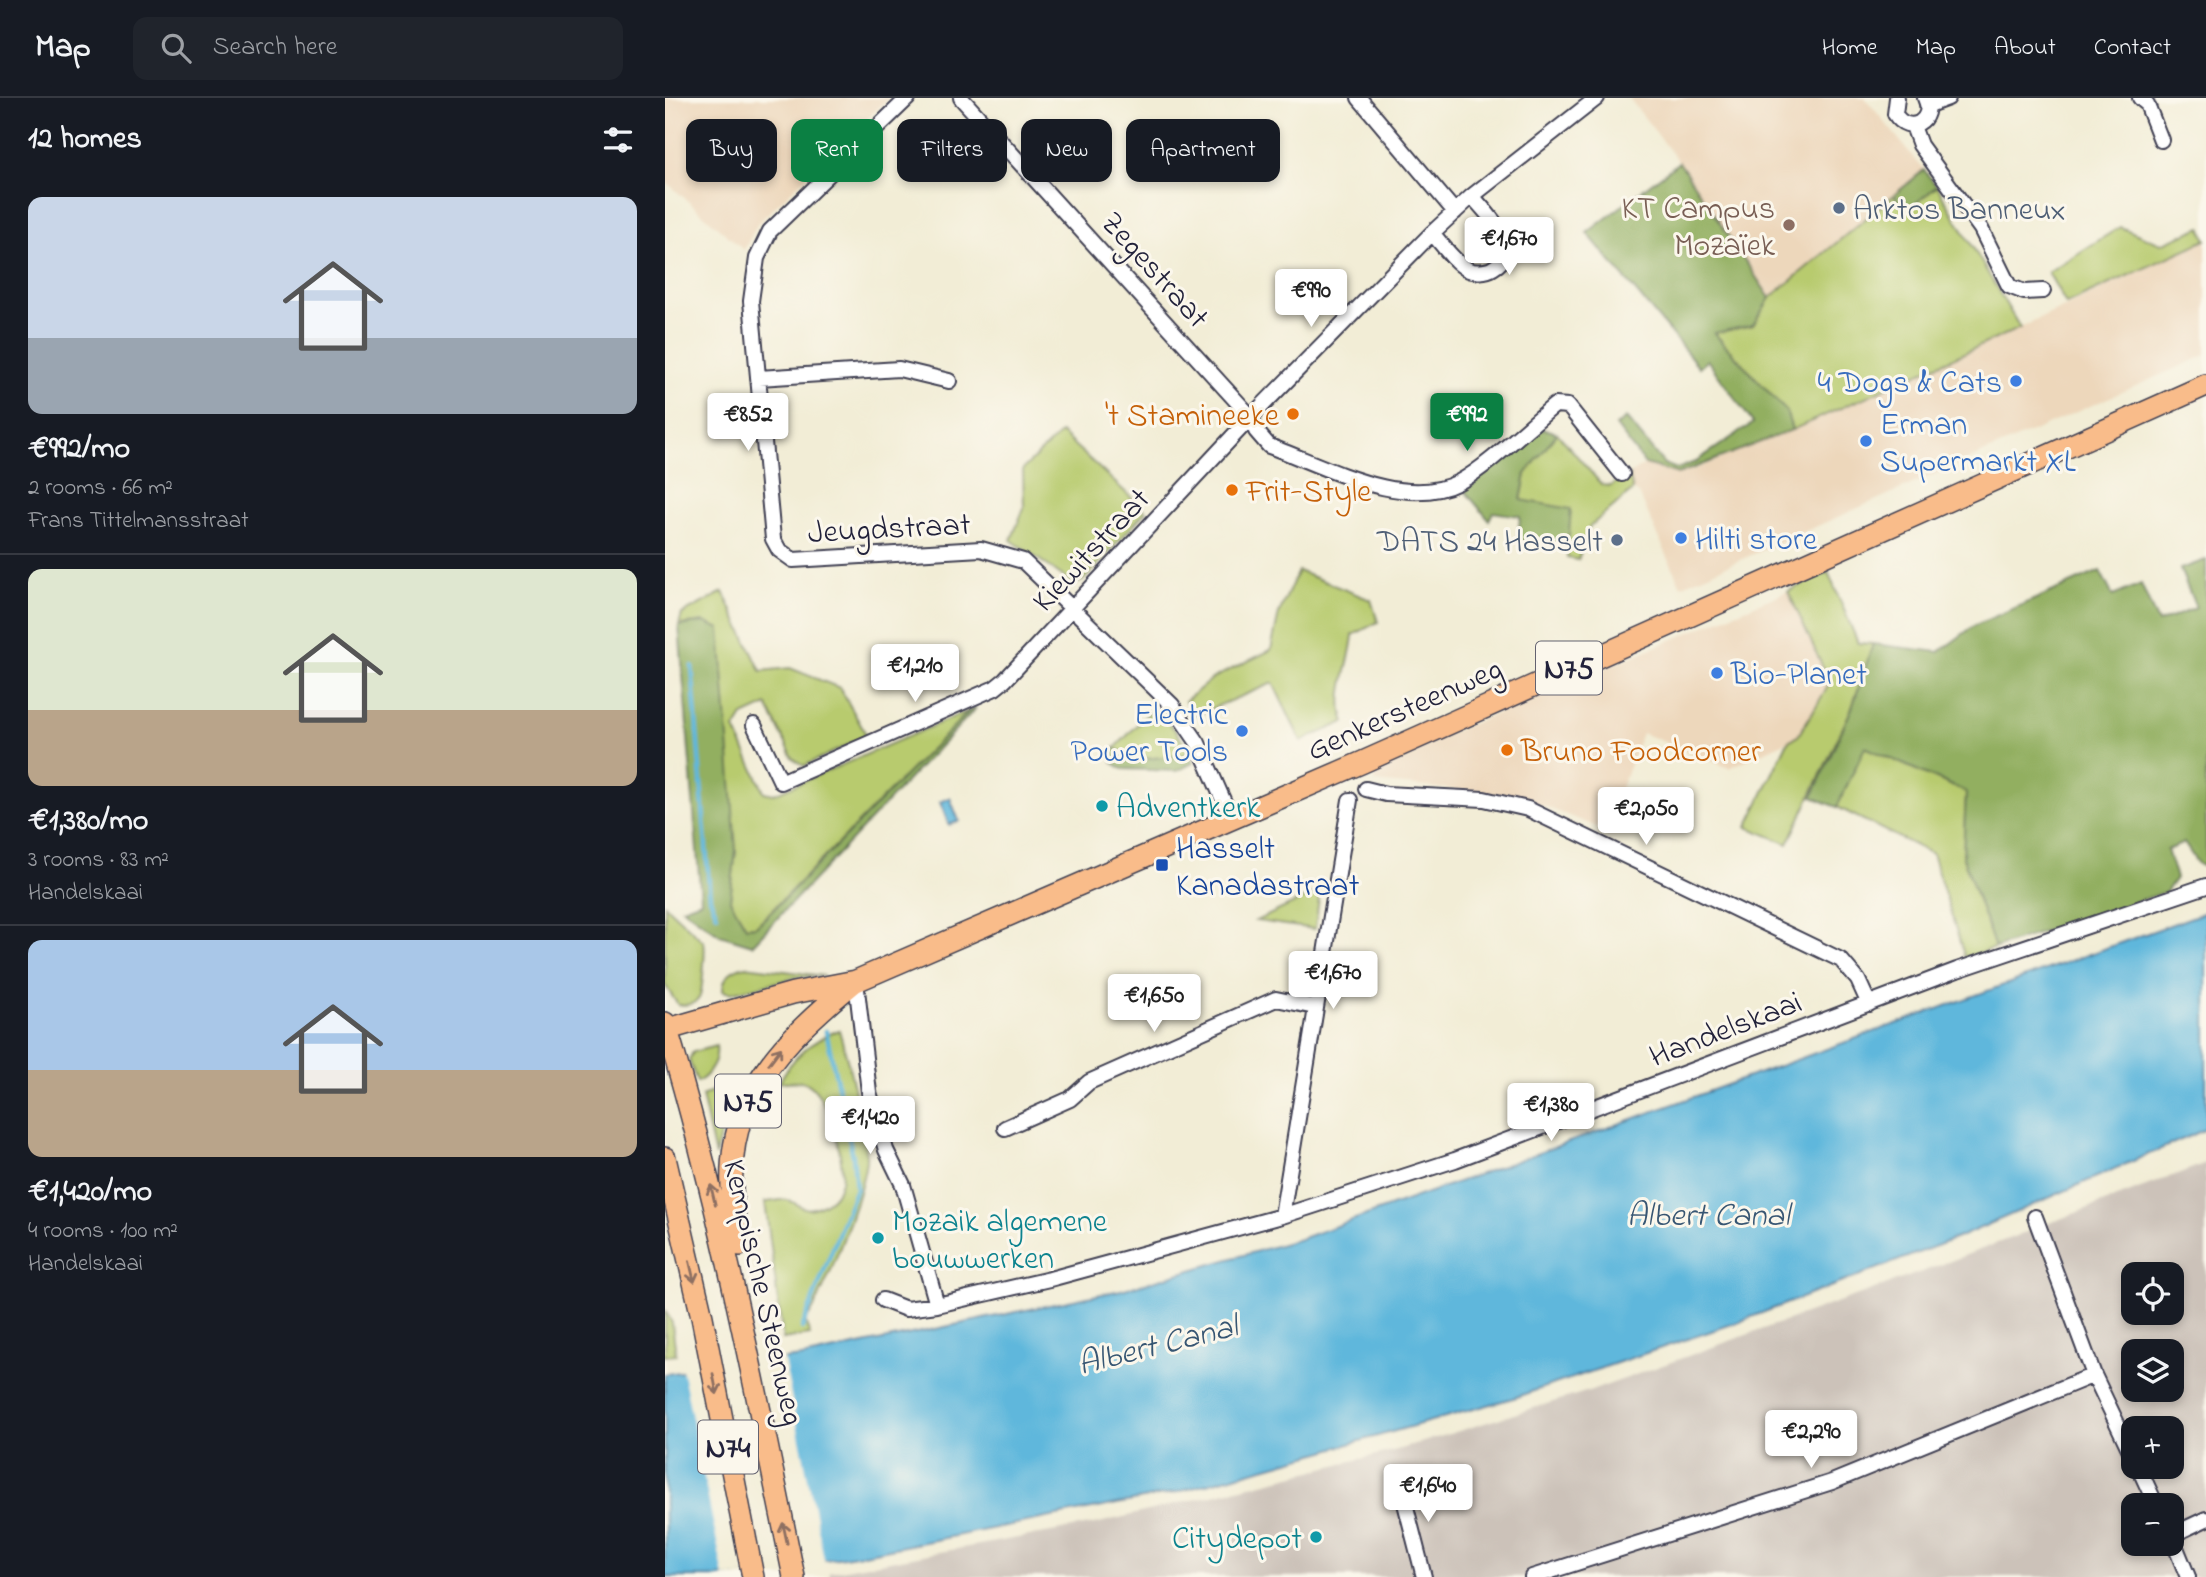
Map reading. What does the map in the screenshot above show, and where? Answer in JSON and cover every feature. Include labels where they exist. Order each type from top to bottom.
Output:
[{"type":"main road","name":"Genkersteenweg","points":[[666,1028],[793,993],[856,981],[1231,818],[2206,385]]},
{"type":"main road","name":"Genkersteenweg","points":[[740,1309],[743,1260],[730,1193],[737,1127],[762,1073],[783,1046],[856,981]]},
{"type":"main road","name":"Kempische Steenweg","points":[[666,1028],[711,1185],[740,1309],[794,1577]]},
{"type":"main road","name":"Kempische Steenweg","points":[[665,1158],[702,1317],[753,1577]]},
{"type":"street","name":"Jeugdstraat","points":[[908,98],[770,231],[757,258],[751,300],[773,538],[779,550],[793,560],[981,549],[1023,561],[1172,705],[1198,743],[1231,818]]},
{"type":"street","name":"Zegestraat","points":[[961,98],[1251,417],[1256,431],[1269,446],[1391,490],[1415,493],[1438,490],[1461,481],[1555,405],[1568,406],[1622,474]]},
{"type":"street","points":[[1359,98],[1455,212]]},
{"type":"street","name":"Kiewitstraat","points":[[754,725],[781,782],[995,688],[1072,610],[1251,417],[1432,233],[1472,196],[1597,98]]},
{"type":"street","points":[[1896,99],[1893,107],[1899,121],[1913,125],[1925,119],[1927,102],[1948,98]]},
{"type":"street","points":[[2140,98],[2147,104],[2161,139]]},
{"type":"street","points":[[1913,125],[1920,145],[1981,229],[2008,286],[2024,292],[2043,290]]},
{"type":"street","points":[[1432,233],[1467,269],[1480,272],[1493,268],[1503,258],[1506,245],[1502,232],[1472,196]]},
{"type":"street","points":[[759,378],[899,369],[949,381]]},
{"type":"street","points":[[1366,789],[1386,794],[1484,799],[1528,809],[1841,960],[1858,980],[1869,1004]]},
{"type":"street","points":[[1282,1216],[1350,800]]},
{"type":"street","name":"Handelskaai","points":[[883,1300],[905,1309],[937,1305],[1050,1279],[1282,1216],[1455,1160],[1957,970],[2206,886]]},
{"type":"street","points":[[856,981],[869,1092],[886,1150],[903,1185],[937,1305]]},
{"type":"street","points":[[1005,1128],[1070,1099],[1089,1082],[1276,999],[1315,1007]]},
{"type":"street","points":[[2035,1217],[2094,1375],[2121,1432]]},
{"type":"street","points":[[1532,1577],[1832,1482],[2094,1375]]},
{"type":"street","points":[[1399,1480],[1424,1577]]},
{"type":"street","points":[[2184,1530],[2206,1519]]},
{"type":"street","points":[[2180,1556],[2188,1577]]},
{"type":"shaded area","points":[[665,98],[889,98],[867,119],[791,119],[791,182],[801,182],[758,223],[744,250],[665,181]]},
{"type":"shaded area","name":"KT Campus Mozaïek","points":[[1629,98],[1865,98],[1924,170],[1770,298],[1679,162]]},
{"type":"shaded area","points":[[2206,240],[2206,355],[1681,586],[1639,494],[1633,490],[1629,475],[1645,464],[1678,474],[1693,470],[1792,430],[2020,328]]},
{"type":"shaded area","points":[[1788,591],[1830,683],[1798,736],[1729,768],[1642,733],[1605,830],[1531,801],[1490,793],[1375,782],[1374,770],[1378,763]]},
{"type":"shaded area","points":[[2206,1163],[2206,1577],[830,1577],[829,1572],[1095,1524],[1397,1450],[1602,1387],[1927,1270]]},
{"type":"green space","points":[[1679,162],[1770,298],[1753,325],[1714,333],[1786,411],[1792,430],[1678,474],[1645,464],[1616,426],[1626,418],[1664,464],[1677,469],[1695,462],[1753,423],[1707,360],[1699,367],[1587,233]]},
{"type":"green space","points":[[1924,170],[1937,186],[1906,211],[1894,195]]},
{"type":"green space","points":[[1937,186],[2020,328],[1792,430],[1786,411],[1714,333],[1753,325],[1770,298],[1894,195],[1906,211]]},
{"type":"green space","points":[[2120,227],[2161,244],[2201,227],[2206,240],[2066,304],[2048,272]]},
{"type":"green space","points":[[1545,429],[1557,433],[1526,474],[1521,500],[1571,509],[1568,546],[1518,540],[1520,516],[1493,512],[1489,520],[1465,491],[1535,431]]},
{"type":"green space","points":[[1061,433],[1146,511],[1083,581],[1074,584],[1011,540],[1024,508],[1023,469]]},
{"type":"green space","points":[[1557,433],[1602,485],[1610,486],[1629,475],[1633,490],[1589,527],[1578,560],[1567,558],[1568,546],[1521,500],[1526,474]]},
{"type":"green space","points":[[2206,560],[2206,868],[2198,864],[2184,843],[2167,850],[2176,878],[2166,892],[1995,948],[1963,857],[1966,792],[1865,747],[1837,807],[1812,797],[1852,708],[1873,644],[1939,652],[1975,625],[2100,571],[2113,596],[2141,584],[2158,623],[2196,608],[2180,569]]},
{"type":"green space","points":[[1298,571],[1371,600],[1378,622],[1353,635],[1342,691],[1345,722],[1301,741],[1273,683],[1196,715],[1185,701],[1213,678],[1271,650],[1279,613]]},
{"type":"green space","points":[[1828,572],[1858,643],[1873,644],[1852,708],[1788,844],[1747,827],[1788,741],[1798,736],[1830,683],[1788,591]]},
{"type":"green space","points":[[723,592],[761,671],[790,668],[840,688],[867,736],[804,766],[793,758],[767,705],[743,716],[735,729],[764,792],[774,794],[970,710],[756,926],[746,927],[730,900],[736,850],[704,622],[679,625],[682,614]]},
{"type":"green space","points":[[704,622],[720,629],[736,850],[730,900],[746,927],[756,926],[770,913],[970,710],[976,708],[752,945],[720,935],[682,908],[701,901],[679,626]]},
{"type":"green space","points":[[1157,710],[1176,731],[1190,754],[1135,760],[1115,748],[1151,711]]},
{"type":"green space","points":[[1864,747],[1966,792],[1963,857],[1995,948],[1965,958],[1932,854],[1837,807]]},
{"type":"green space","points":[[1115,748],[1135,760],[1190,754],[1193,763],[1177,771],[1123,769],[1113,763],[1109,754]]},
{"type":"green space","points":[[1320,891],[1315,929],[1256,921]]},
{"type":"green space","points":[[665,905],[704,942],[700,995],[690,1004],[678,1005],[665,985]]},
{"type":"green space","points":[[745,966],[824,976],[798,977],[730,993],[723,991],[724,981],[729,974]]},
{"type":"green space","points":[[839,1030],[862,1125],[865,1169],[852,1215],[832,1268],[805,1321],[810,1335],[783,1339],[765,1202],[787,1200],[806,1208],[815,1208],[837,1192],[842,1171],[838,1143],[828,1112],[814,1089],[806,1083],[796,1081],[779,1083],[790,1065],[804,1050]]},
{"type":"green space","points":[[716,1046],[712,1067],[706,1076],[697,1082],[689,1060],[693,1052]]},
{"type":"green space","points":[[723,1085],[732,1088],[715,1156],[702,1096]]},
{"type":"green space","points":[[665,1310],[672,1323],[676,1355],[665,1356]]},
{"type":"water","points":[[950,798],[959,821],[949,825],[940,802]]},
{"type":"water","name":"Albert Canal","points":[[2206,912],[2206,1129],[1962,1236],[1741,1321],[1513,1398],[1178,1492],[869,1553],[718,1577],[665,1577],[665,1374],[802,1357],[1121,1290],[1300,1239]]},
{"type":"pier","points":[[783,1355],[825,1563],[724,1577],[682,1368]]},
{"type":"waterway","points":[[692,666],[710,898],[717,915]]},
{"type":"waterway","points":[[802,1328],[856,1188],[853,1156],[826,1031]]},
{"type":"place","name":"Arktos Banneux","points":[[1839,208]]},
{"type":"place","name":"KT Campus Mozaïek","points":[[1789,225]]},
{"type":"place","name":"4 Dogs & Cats","points":[[2016,381]]},
{"type":"place","name":"'t Stamineeke","points":[[1293,414]]},
{"type":"place","name":"Erman Supermarkt XL","points":[[1866,441]]},
{"type":"place","name":"Frit-Style","points":[[1232,490]]},
{"type":"place","name":"Hilti store","points":[[1681,538]]},
{"type":"place","name":"DATS 24 Hasselt","points":[[1617,540]]},
{"type":"place","name":"Bio-Planet","points":[[1717,673]]},
{"type":"place","name":"Electric Power Tools","points":[[1242,731]]},
{"type":"place","name":"Bruno Foodcorner","points":[[1507,750]]},
{"type":"place","name":"Adventkerk","points":[[1102,806]]},
{"type":"place","name":"Hasselt Kanadastraat","points":[[1162,865]]},
{"type":"place","name":"Mozaik algemene bouwwerken","points":[[878,1238]]},
{"type":"place","name":"Citydepot","points":[[1316,1537]]}]
